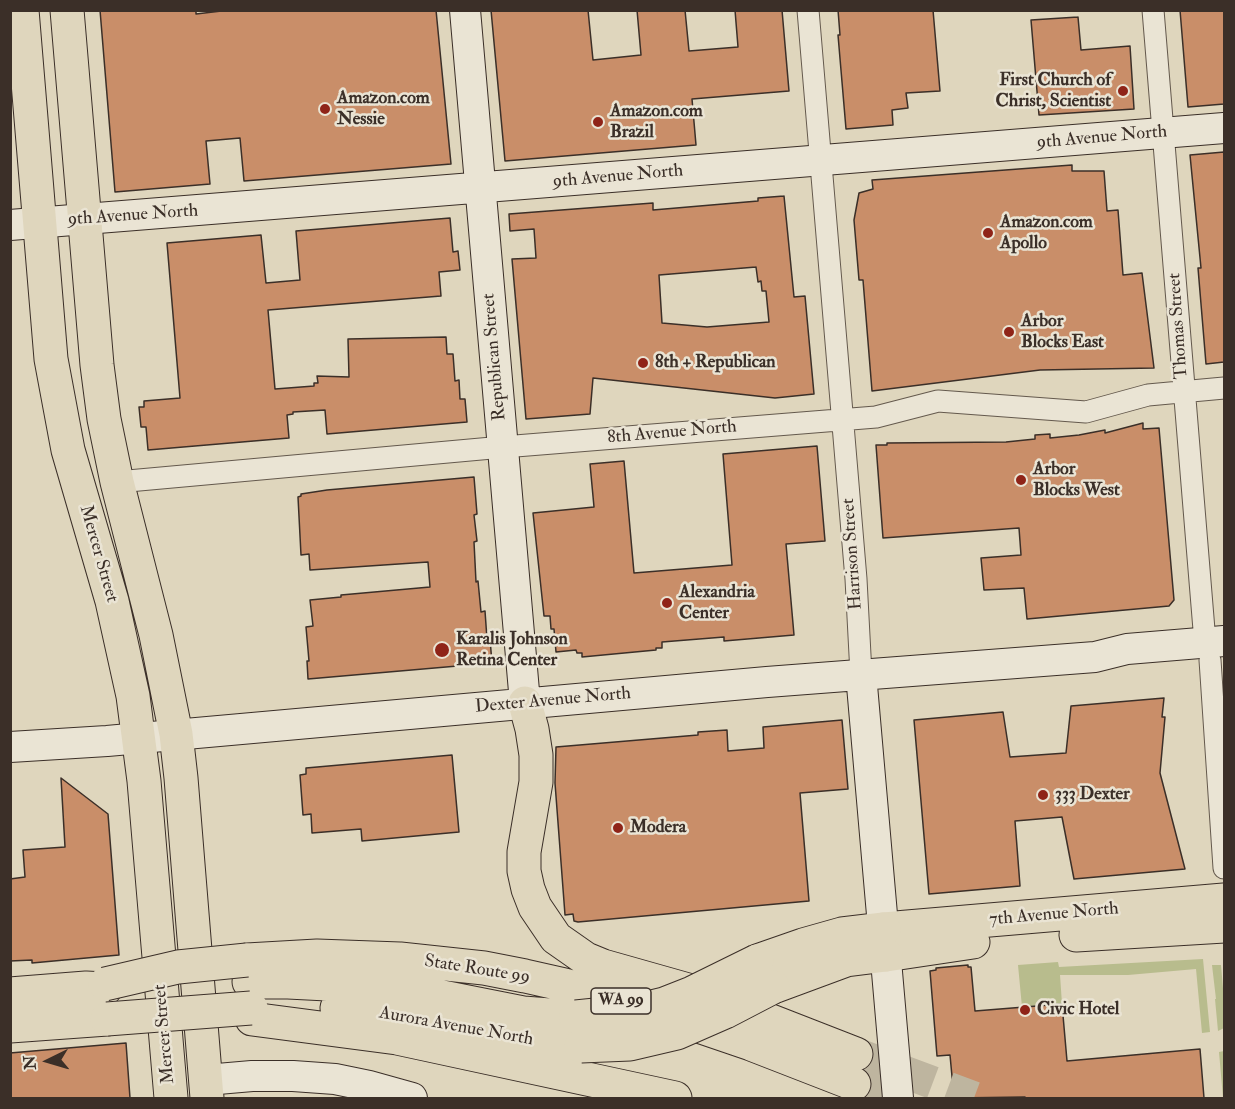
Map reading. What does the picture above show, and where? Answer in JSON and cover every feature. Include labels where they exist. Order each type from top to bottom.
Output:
[{"type":"main road","name":"Mercer Street","points":[[22,10],[25,224],[50,349],[61,420],[112,602],[131,686],[139,738],[171,1098]]},
{"type":"main road","name":"Mercer Street","points":[[67,10],[97,365],[104,419],[117,482],[156,635],[176,734],[202,1092]]},
{"type":"main road","name":"Republican Street","points":[[465,10],[525,703]]},
{"type":"main road","name":"9th Avenue North","points":[[25,224],[1224,128]]},
{"type":"main road","name":"Dexter Avenue North","points":[[10,747],[139,738],[861,674],[1095,657],[1128,667],[1216,651]]},
{"type":"main road","name":"Harrison Street","points":[[861,674],[898,1098]]},
{"type":"main road","name":"State Route 99","points":[[183,1014],[250,992],[317,956],[400,959],[483,968],[565,985],[663,1014],[751,1044],[855,1069],[702,994],[603,966],[586,959],[556,938],[535,907],[528,889],[525,871],[524,852],[536,782],[536,755],[525,703]]},
{"type":"main road","name":"7th Avenue North","points":[[885,942],[1224,900]]},
{"type":"main road","name":"7th Avenue North","points":[[885,942],[987,940],[1224,926]]},
{"type":"main road","name":"Aurora Avenue North","points":[[10,994],[250,992],[288,981],[368,986],[523,1012],[578,1031],[692,993],[765,974],[820,939],[854,931],[885,942]]},
{"type":"main road","name":"State Route 99","points":[[250,992],[397,1038],[675,1098]]},
{"type":"main road","name":"Aurora Avenue North","points":[[10,1026],[101,995],[183,1014]]},
{"type":"main road","points":[[202,1092],[252,1076],[293,1076],[335,1079],[412,1098]]},
{"type":"street","name":"Harrison Street","points":[[808,10],[856,579],[861,674]]},
{"type":"street","name":"Thomas Street","points":[[1153,10],[1184,392],[1216,651],[1224,868]]},
{"type":"street","name":"8th Avenue North","points":[[117,482],[503,447],[876,417],[938,401],[1086,412],[1148,395],[1224,388]]},
{"type":"green space","points":[[1203,959],[1210,1032],[1202,1033],[1196,969],[1128,975],[1060,975],[1062,1004],[1022,1007],[1018,965],[1058,962],[1059,967]]},
{"type":"green space","points":[[1212,965],[1221,965],[1224,1028],[1218,1031],[1216,999]]},
{"type":"green space","points":[[1224,1051],[1224,1098],[1223,1098],[1219,1052]]},
{"type":"building","points":[[100,10],[196,10],[196,14],[230,10],[436,10],[451,164],[244,181],[240,138],[206,141],[210,184],[115,192]]},
{"type":"building","name":"Amazon.com Brazil","points":[[491,10],[588,10],[593,60],[641,55],[637,10],[685,10],[689,51],[738,47],[735,10],[782,10],[789,91],[692,99],[696,145],[505,161]]},
{"type":"building","points":[[838,10],[933,10],[940,91],[906,93],[908,108],[892,110],[893,125],[846,129]]},
{"type":"building","points":[[1180,10],[1224,10],[1224,104],[1188,107]]},
{"type":"building","points":[[1078,17],[1081,50],[1130,46],[1134,109],[1039,115],[1031,20]]},
{"type":"building","points":[[1224,152],[1224,362],[1206,364],[1198,268],[1201,268],[1190,155]]},
{"type":"building","points":[[1072,165],[1072,171],[1104,171],[1107,211],[1118,210],[1123,275],[1142,273],[1154,368],[1040,370],[872,391],[863,280],[859,280],[854,220],[859,193],[873,189],[872,180]]},
{"type":"building","points":[[784,196],[794,297],[805,296],[814,394],[775,398],[593,378],[590,414],[526,419],[512,259],[536,258],[534,229],[510,231],[509,214],[653,203],[653,210],[758,201],[758,198]],"holes":[[[756,267],[758,282],[761,281],[762,291],[766,291],[769,322],[707,327],[662,323],[659,275]]]},
{"type":"building","points":[[450,218],[453,252],[458,251],[460,270],[439,272],[441,296],[268,310],[275,389],[314,386],[314,383],[318,383],[317,376],[349,377],[348,339],[446,337],[447,354],[453,354],[455,381],[459,380],[460,399],[465,399],[467,422],[327,434],[325,410],[293,412],[287,415],[289,438],[148,450],[146,427],[141,427],[139,407],[144,407],[144,401],[180,398],[167,243],[261,235],[266,283],[300,280],[296,231]]},
{"type":"building","name":"Arbor Blocks West","points":[[1143,423],[1143,429],[1159,428],[1174,600],[1169,606],[1027,619],[1024,588],[984,590],[981,558],[1021,555],[1019,528],[883,538],[876,445],[1006,442],[1035,439],[1035,435],[1050,434],[1050,438],[1105,430],[1105,433]]},
{"type":"building","points":[[817,446],[825,541],[786,544],[794,635],[724,641],[724,637],[662,642],[662,648],[656,648],[656,650],[582,657],[582,653],[577,653],[576,650],[556,652],[554,629],[551,629],[550,616],[544,616],[533,513],[594,507],[590,464],[624,461],[634,573],[732,565],[723,454]]},
{"type":"building","points":[[474,477],[477,514],[474,515],[477,541],[474,542],[476,582],[478,581],[481,612],[485,611],[492,663],[308,679],[306,627],[313,626],[310,600],[430,587],[428,562],[310,570],[309,554],[301,555],[298,497],[301,494],[327,490]]},
{"type":"building","name":"333 Dexter","points":[[1164,698],[1162,717],[1165,717],[1160,773],[1185,869],[1074,879],[1062,817],[1015,821],[1020,886],[929,894],[914,720],[1003,712],[1010,757],[1066,753],[1071,706]]},
{"type":"building","name":"Modera","points":[[842,720],[848,789],[800,793],[809,901],[578,922],[574,921],[573,914],[565,915],[555,783],[556,747],[698,735],[698,732],[727,730],[728,751],[764,748],[763,727]]},
{"type":"building","points":[[452,755],[459,832],[362,841],[361,829],[312,833],[311,814],[303,815],[300,775],[306,774],[306,768]]},
{"type":"building","points":[[61,778],[108,814],[119,955],[32,963],[32,960],[10,961],[10,879],[25,877],[23,850],[65,847]]},
{"type":"building","points":[[968,965],[971,967],[975,1011],[1062,1004],[1067,1061],[1200,1049],[1204,1098],[954,1098],[950,1055],[937,1056],[930,971],[936,968]]},
{"type":"building","points":[[126,1043],[130,1098],[10,1098],[10,1053]]},
{"type":"tunnel","points":[[856,1054],[974,1098]]},
{"type":"tunnel","points":[[854,1084],[898,1098]]},
{"type":"place","name":"First Church of Christ, Scientist","points":[[1123,91]]},
{"type":"place","name":"Amazon.com Nessie","points":[[325,109]]},
{"type":"place","name":"Amazon.com Brazil","points":[[598,122]]},
{"type":"place","name":"Amazon.com Apollo","points":[[988,233]]},
{"type":"place","name":"Arbor Blocks East","points":[[1009,332]]},
{"type":"place","name":"8th + Republican","points":[[643,363]]},
{"type":"place","name":"Arbor Blocks West","points":[[1021,480]]},
{"type":"place","name":"Alexandria Center","points":[[667,603]]},
{"type":"place","name":"Karalis Johnson Retina Center","points":[[442,650]]},
{"type":"place","name":"333 Dexter","points":[[1043,795]]},
{"type":"place","name":"Modera","points":[[618,828]]},
{"type":"place","name":"Civic Hotel","points":[[1025,1010]]}]
